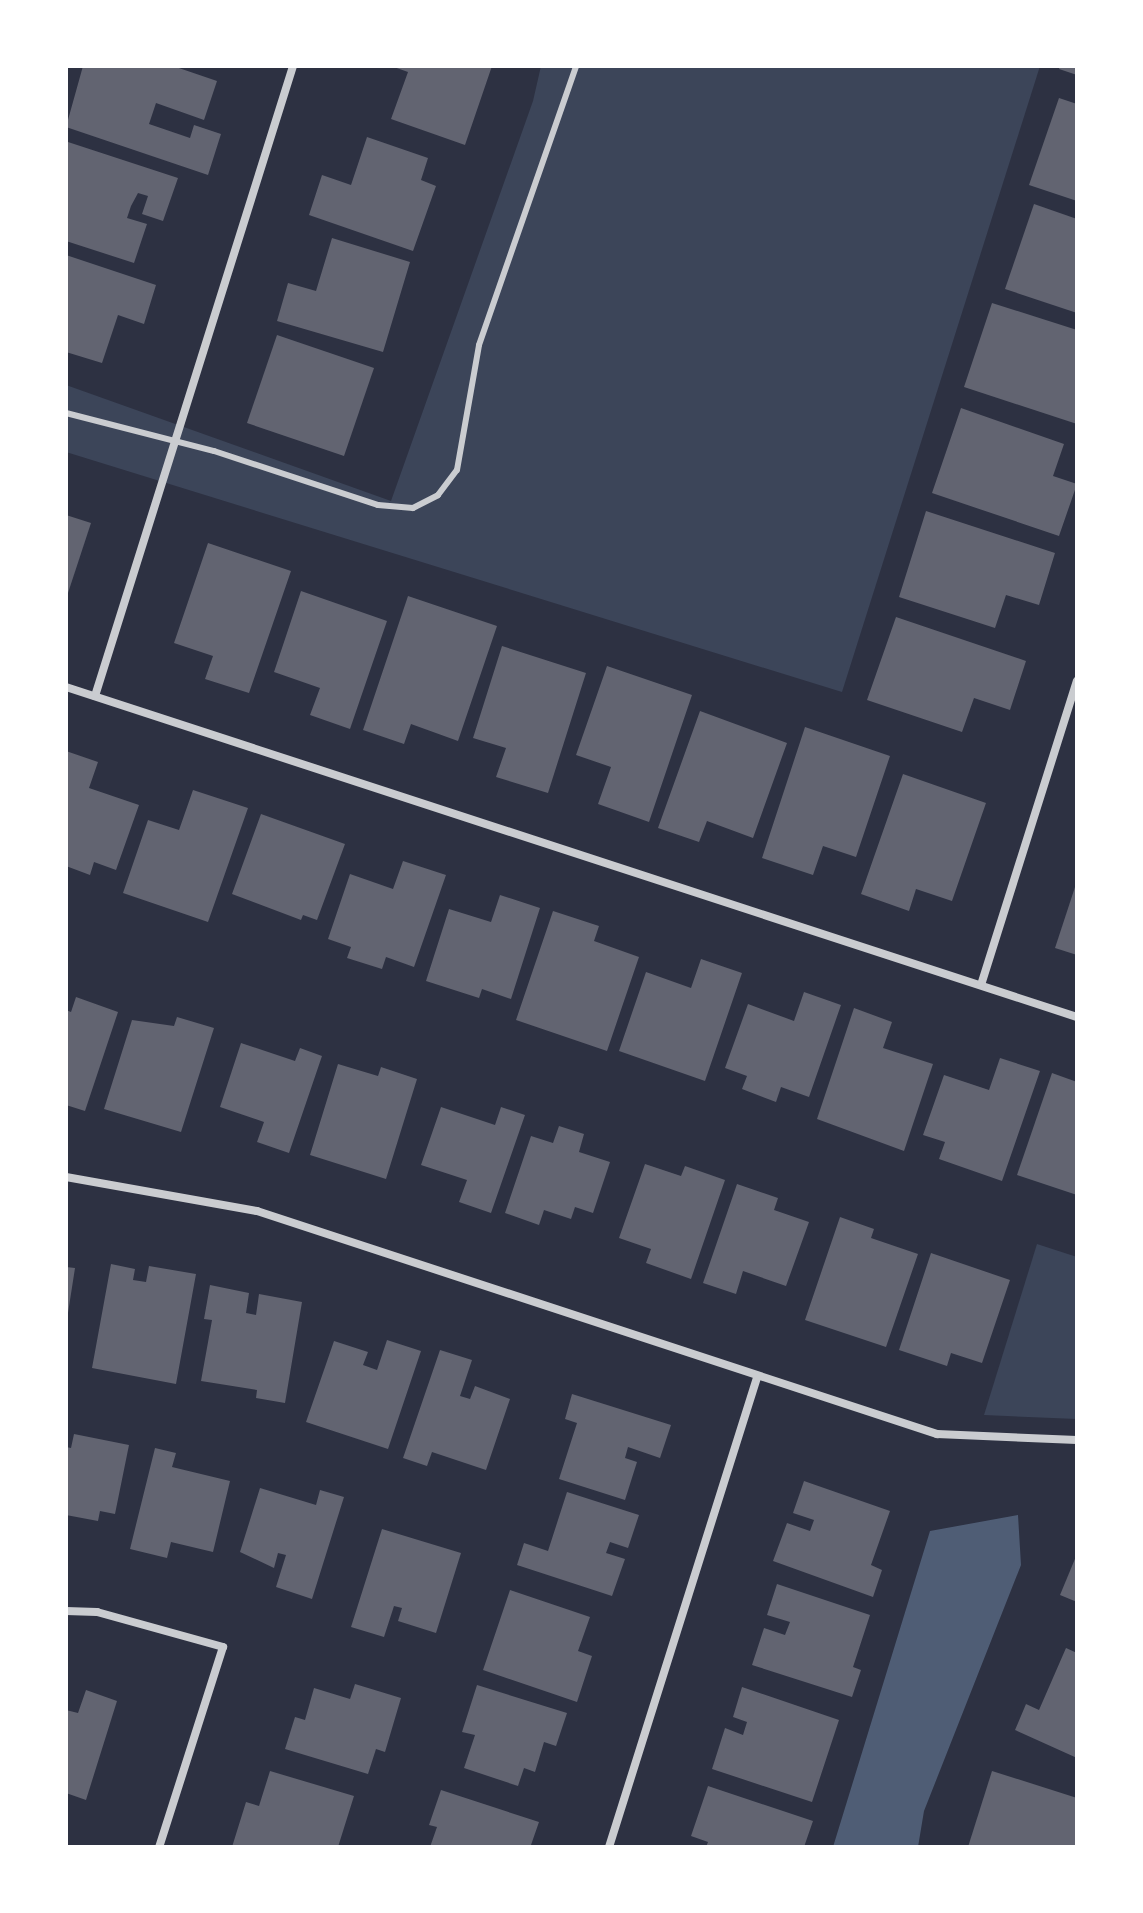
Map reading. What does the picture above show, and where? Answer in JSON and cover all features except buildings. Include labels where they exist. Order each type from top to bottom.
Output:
[{"type":"street","points":[[95,696],[293,66]]},
{"type":"street","points":[[981,985],[1077,681]]},
{"type":"street","points":[[66,687],[1077,1017]]},
{"type":"street","points":[[66,1177],[257,1211],[757,1379],[937,1434],[1077,1440]]},
{"type":"street","points":[[609,1847],[757,1379]]},
{"type":"street","points":[[66,1611],[97,1612],[223,1647],[159,1847]]},
{"type":"lane","points":[[66,413],[378,505],[413,508],[438,495],[457,470],[479,345],[576,66]]},
{"type":"shaded area","points":[[541,66],[1040,66],[842,692],[66,452],[66,385],[391,501],[533,101]]},
{"type":"shaded area","points":[[1037,1244],[1077,1257],[1077,1419],[984,1415]]},
{"type":"shaded area","points":[[1018,1515],[1021,1565],[924,1811],[918,1847],[833,1847],[930,1531]]}]
